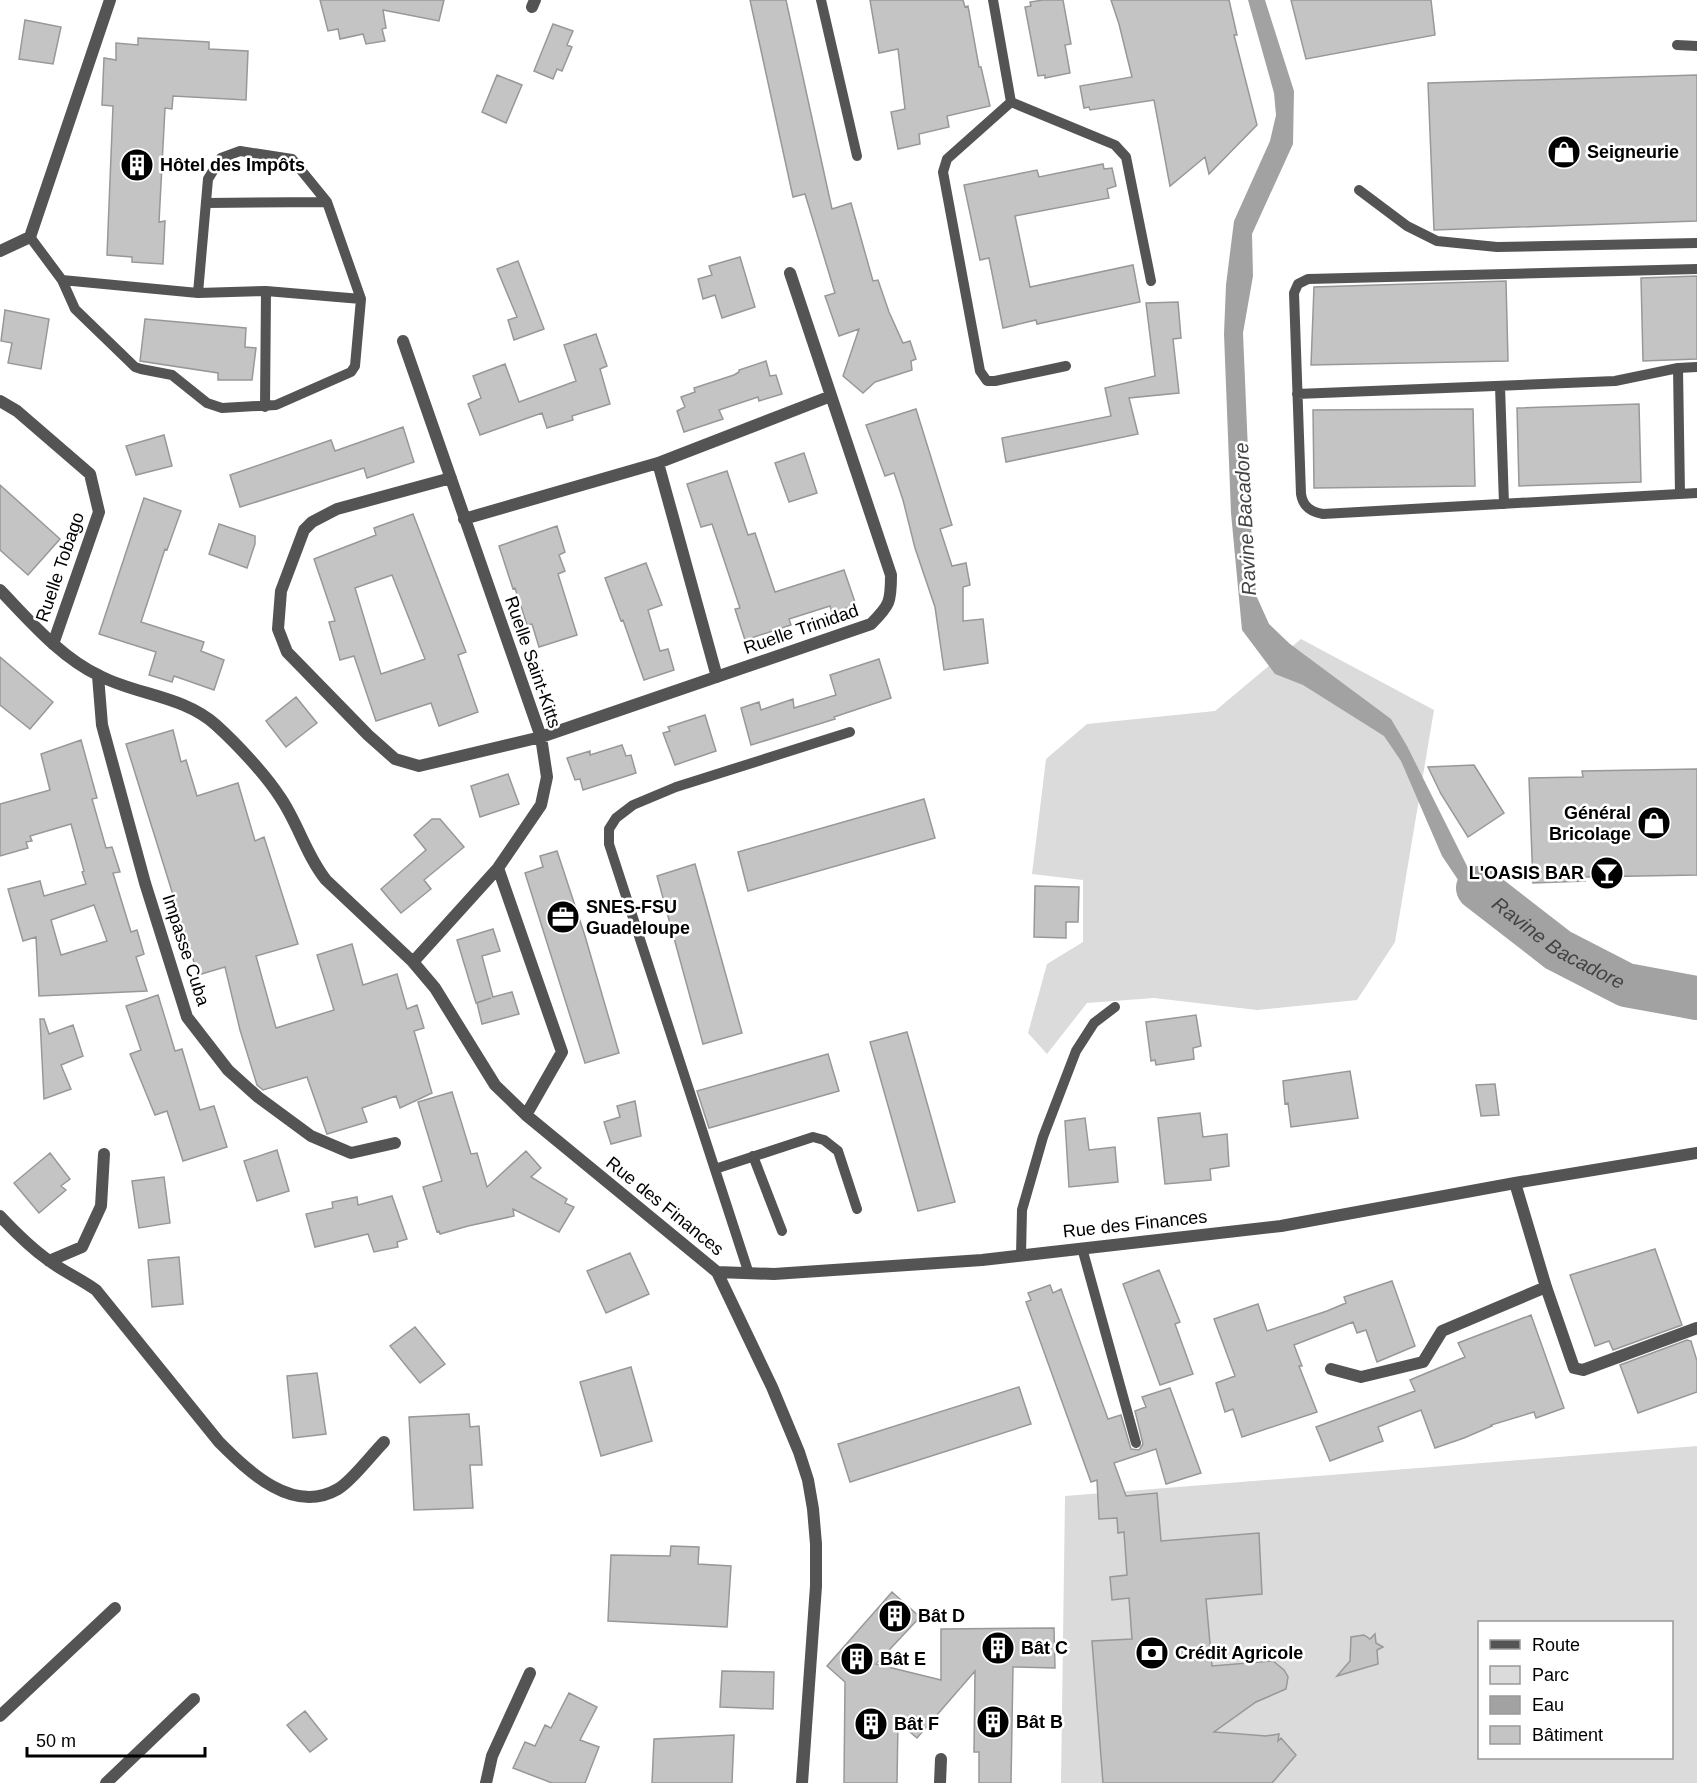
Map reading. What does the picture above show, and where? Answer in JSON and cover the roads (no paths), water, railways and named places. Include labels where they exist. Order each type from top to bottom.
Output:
[{"type":"street","points":[[0,251],[30,237],[110,0]]},
{"type":"street","name":"Ruelle Trinidad","points":[[451,478],[337,509],[312,522],[304,530],[281,591],[278,629],[287,652],[368,735],[395,759],[419,766],[541,737],[871,624],[886,610],[891,597],[891,575],[790,273]]},
{"type":"street","name":"Ruelle Saint-Kitts","points":[[403,341],[541,737],[547,777],[541,805],[498,868],[412,962]]},
{"type":"street","points":[[464,519],[658,464],[831,396]]},
{"type":"street","name":"Ruelle Tobago","points":[[0,401],[17,411],[90,474],[99,512],[53,644]]},
{"type":"street","points":[[658,464],[717,676]]},
{"type":"street","name":"Rue des Finances","points":[[0,590],[53,644],[98,676],[191,708],[217,725],[280,796],[315,867],[412,962],[443,1000],[495,1085],[526,1115],[717,1272],[774,1274],[1021,1255],[1281,1226],[1697,1152]]},
{"type":"street","name":"Impasse Cuba","points":[[98,676],[102,725],[146,883],[187,1017],[228,1070],[258,1097],[311,1136],[351,1153],[395,1143]]},
{"type":"street","points":[[498,868],[562,1052],[526,1115]]},
{"type":"street","points":[[49,1261],[82,1247],[101,1206],[104,1154]]},
{"type":"street","points":[[1515,1183],[1572,1365],[1578,1370],[1697,1328]]},
{"type":"street","points":[[0,1216],[19,1236],[49,1261],[96,1290],[219,1442],[240,1463],[261,1479],[286,1493],[315,1497],[340,1488],[384,1442]]},
{"type":"street","points":[[717,1272],[772,1387],[799,1452],[808,1480],[813,1509],[816,1586],[802,1783]]},
{"type":"street","points":[[1331,1369],[1361,1377],[1423,1362],[1443,1331],[1546,1287]]},
{"type":"street","points":[[0,1716],[116,1608]]},
{"type":"street","points":[[486,1783],[492,1756],[530,1673]]},
{"type":"street","points":[[106,1783],[194,1699]]},
{"type":"street","points":[[939,1783],[941,1759]]},
{"type":"lane","points":[[821,0],[857,156]]},
{"type":"lane","points":[[993,0],[1011,102]]},
{"type":"lane","points":[[1677,45],[1697,46]]},
{"type":"lane","points":[[1011,102],[1115,145],[1126,157],[1151,281]]},
{"type":"lane","points":[[1011,102],[947,159],[943,172],[980,371],[987,381],[995,381],[1066,366]]},
{"type":"lane","points":[[30,237],[62,280],[75,309],[135,367],[172,375],[214,407],[276,405],[351,372],[357,361],[361,298],[327,202],[292,159],[240,151],[221,158],[208,179],[198,293]]},
{"type":"lane","points":[[1359,190],[1407,226],[1437,241],[1497,247],[1697,243]]},
{"type":"lane","points":[[206,203],[327,202]]},
{"type":"lane","points":[[1697,269],[1308,279],[1299,284],[1294,293],[1301,494],[1302,502],[1312,511],[1323,514],[1697,494]]},
{"type":"lane","points":[[62,280],[198,293],[266,291],[361,298]]},
{"type":"lane","points":[[265,407],[266,291]]},
{"type":"lane","points":[[1297,394],[1615,381],[1678,368],[1697,368]]},
{"type":"lane","points":[[1678,368],[1680,494]]},
{"type":"lane","points":[[1500,386],[1504,504]]},
{"type":"lane","points":[[749,1274],[609,844],[609,829],[616,818],[633,805],[676,787],[850,732]]},
{"type":"lane","points":[[1021,1255],[1022,1210],[1043,1137],[1076,1051],[1094,1023],[1115,1007]]},
{"type":"lane","points":[[715,1169],[813,1137],[824,1140],[838,1151],[857,1209]]},
{"type":"lane","points":[[753,1156],[782,1231]]},
{"type":"lane","points":[[1082,1248],[1136,1443]]},
{"type":"water","points":[[1248,0],[1265,0],[1294,91],[1293,144],[1252,234],[1253,276],[1243,333],[1256,595],[1269,624],[1290,644],[1391,719],[1407,746],[1474,880],[1558,950],[1634,983],[1658,982],[1658,1000],[1609,991],[1561,974],[1518,946],[1483,917],[1442,856],[1401,761],[1384,736],[1303,685],[1275,674],[1242,630],[1231,513],[1224,334],[1226,285],[1234,221],[1270,141],[1276,115],[1274,93]]},
{"type":"waterway","name":"Ravine Bacadore","points":[[1478,888],[1558,950],[1626,985],[1697,998]]},
{"type":"place","name":"Seigneurie","points":[[1564,152]]},
{"type":"place","name":"Hôtel des Impôts","points":[[137,165]]},
{"type":"place","name":"Général Bricolage","points":[[1654,823]]},
{"type":"place","name":"L'OASIS BAR","points":[[1607,873]]},
{"type":"place","name":"SNES-FSU Guadeloupe","points":[[563,917]]},
{"type":"place","name":"Bât D","points":[[895,1616]]},
{"type":"place","name":"Bât C","points":[[998,1648]]},
{"type":"place","name":"Crédit Agricole","points":[[1152,1653]]},
{"type":"place","name":"Bât E","points":[[857,1659]]},
{"type":"place","name":"Bât B","points":[[993,1722]]},
{"type":"place","name":"Bât F","points":[[871,1724]]}]
